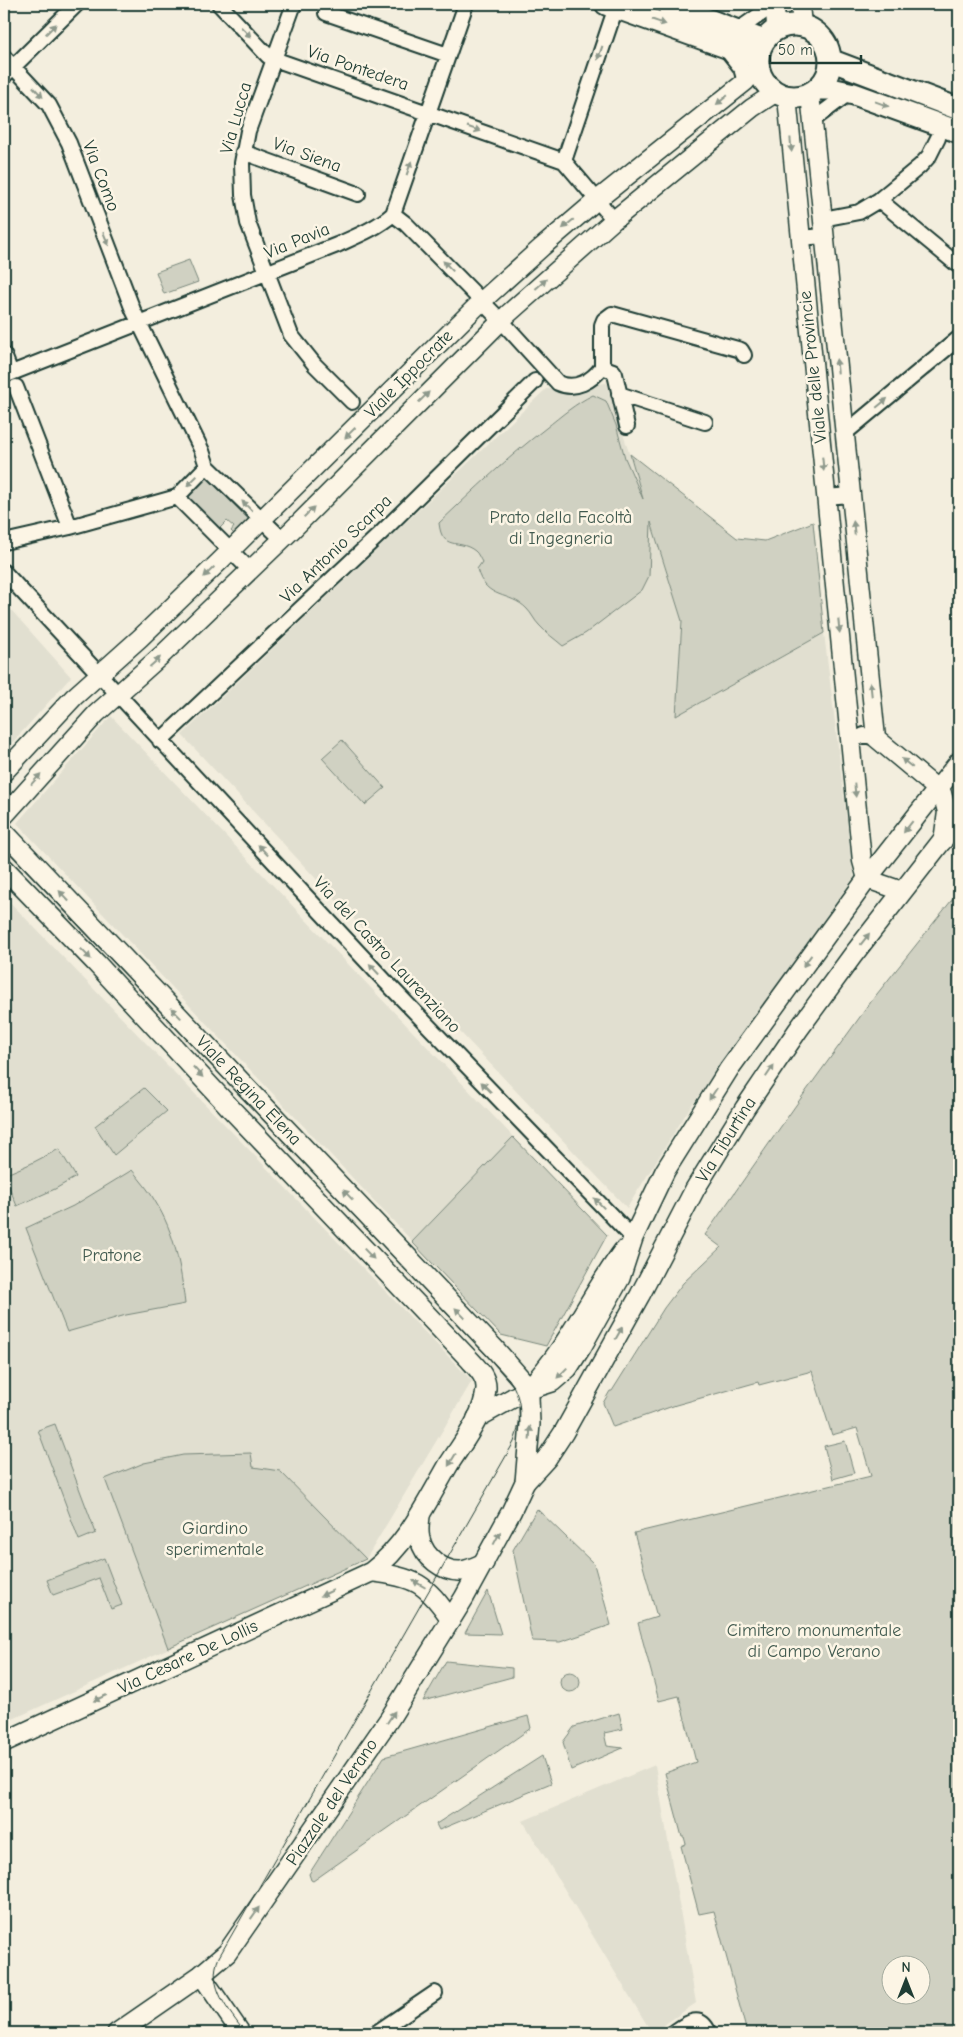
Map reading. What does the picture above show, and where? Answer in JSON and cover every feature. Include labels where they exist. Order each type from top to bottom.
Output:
[{"type":"main road","points":[[667,4],[738,30],[760,55],[764,82],[781,95],[800,97],[814,91],[830,89],[849,93],[959,132]]},
{"type":"main road","points":[[611,6],[760,55]]},
{"type":"main road","points":[[760,55],[790,25],[802,26],[813,30],[822,38],[828,49],[830,60],[826,77],[814,91]]},
{"type":"main road","points":[[830,60],[959,109]]},
{"type":"main road","name":"Via Tiburtina","points":[[527,1390],[552,1382],[568,1368],[612,1295],[620,1278],[633,1238],[665,1171],[729,1069],[867,879],[959,762]]},
{"type":"main road","name":"Via Tiburtina","points":[[525,1482],[547,1458],[564,1432],[640,1295],[694,1189],[740,1116],[798,1030],[902,891],[959,819]]},
{"type":"main road","name":"Viale Regina Elena","points":[[4,832],[494,1348]]},
{"type":"main road","name":"Viale Regina Elena","points":[[4,868],[470,1360],[484,1378],[486,1387],[477,1418]]},
{"type":"main road","name":"Piazzale del Verano","points":[[201,1975],[227,1953],[234,1944],[390,1718],[484,1563],[525,1482],[530,1424],[527,1390],[518,1375],[494,1348]]},
{"type":"main road","points":[[371,1572],[389,1557],[420,1516],[477,1418],[527,1390]]},
{"type":"main road","points":[[420,1516],[420,1540],[434,1561],[449,1569],[459,1571],[484,1563]]},
{"type":"main road","name":"Via Cesare De Lollis","points":[[4,1742],[371,1572]]},
{"type":"main road","points":[[118,2033],[201,1975]]},
{"type":"street","points":[[7,67],[77,4]]},
{"type":"street","points":[[219,4],[268,56],[274,59]]},
{"type":"street","name":"Via Lucca","points":[[294,4],[251,121],[243,152],[241,180],[245,211],[291,335],[316,365],[352,402]]},
{"type":"street","points":[[466,4],[393,214],[406,224],[502,321],[558,383],[565,386],[581,384],[590,380],[602,367],[602,330],[604,320],[608,316],[618,315],[741,350],[744,355]]},
{"type":"street","points":[[738,30],[775,4]]},
{"type":"street","points":[[760,55],[775,4]]},
{"type":"street","points":[[800,4],[802,26]]},
{"type":"street","points":[[611,6],[564,160],[614,220]]},
{"type":"street","points":[[326,12],[448,55]]},
{"type":"street","name":"Viale Ippocrate","points":[[4,772],[74,696],[140,638],[231,551],[482,301],[760,55]]},
{"type":"street","name":"Via Pontedera","points":[[274,59],[564,160]]},
{"type":"street","name":"Via Como","points":[[7,67],[44,99],[57,118],[69,143],[140,323],[202,451],[207,466]]},
{"type":"street","name":"Viale delle Provincie","points":[[814,91],[813,120],[824,236],[876,738]]},
{"type":"street","points":[[813,120],[849,93]]},
{"type":"street","name":"Viale Ippocrate","points":[[4,816],[96,714],[164,654],[502,321],[614,220],[752,108],[781,95]]},
{"type":"street","name":"Viale delle Provincie","points":[[781,95],[800,238],[862,861],[867,879]]},
{"type":"street","points":[[833,217],[859,212],[878,200],[920,166],[938,138]]},
{"type":"street","name":"Via Siena","points":[[243,152],[358,194]]},
{"type":"street","points":[[878,200],[959,266]]},
{"type":"street","name":"Via Pavia","points":[[7,374],[368,232],[393,214]]},
{"type":"street","points":[[800,238],[824,236]]},
{"type":"street","points":[[844,434],[959,338]]},
{"type":"street","points":[[4,355],[7,374]]},
{"type":"street","points":[[602,367],[615,374],[627,426]]},
{"type":"street","name":"Via Antonio Scarpa","points":[[160,741],[380,534],[536,381]]},
{"type":"street","points":[[16,387],[70,527]]},
{"type":"street","points":[[619,394],[705,422]]},
{"type":"street","points":[[4,542],[70,527],[177,496],[207,466],[282,539]]},
{"type":"street","points":[[826,497],[850,494]]},
{"type":"street","points":[[177,496],[250,570]]},
{"type":"street","name":"Via del Castro Laurenziano","points":[[4,572],[392,988],[633,1238]]},
{"type":"street","points":[[850,742],[864,735],[876,738],[938,789],[946,806],[943,841]]},
{"type":"street","points":[[867,879],[902,891]]},
{"type":"street","points":[[371,1572],[401,1576],[421,1585],[436,1598],[451,1620]]},
{"type":"street","points":[[201,1975],[241,2033]]},
{"type":"street","points":[[376,2033],[435,1993]]},
{"type":"street","points":[[673,2033],[693,2021],[703,2024],[709,2033]]},
{"type":"shaded area","points":[[607,383],[682,621],[676,716],[824,633],[854,877],[689,1109],[627,1208],[182,735],[546,389]]},
{"type":"shaded area","points":[[4,602],[71,677],[4,752]]},
{"type":"shaded area","points":[[111,716],[607,1235],[501,1335],[17,823]]},
{"type":"shaded area","points":[[4,896],[472,1381],[366,1559],[4,1723]]},
{"type":"shaded area","points":[[655,1765],[696,2003],[652,2033],[523,1821]]},
{"type":"green space","points":[[189,260],[198,282],[164,294],[156,272]]},
{"type":"green space","name":"Prato della Facoltà di Ingegneria","points":[[593,395],[606,401],[616,425],[625,458],[643,499],[630,454],[737,538],[765,541],[813,522],[824,633],[676,716],[682,621],[651,522],[649,576],[642,590],[586,633],[563,646],[542,628],[520,603],[492,591],[486,586],[477,569],[482,562],[477,553],[469,547],[447,541],[441,532],[439,523],[518,450],[569,410]]},
{"type":"green space","points":[[207,477],[248,519],[247,526],[236,536],[231,531],[234,527],[227,521],[220,528],[187,497]]},
{"type":"green space","points":[[342,740],[385,788],[365,805],[322,758]]},
{"type":"green space","name":"Cimitero monumentale di Campo Verano","points":[[959,891],[959,2033],[747,2033],[714,1911],[699,1914],[681,1846],[686,1844],[684,1837],[682,1837],[665,1773],[696,1762],[679,1696],[659,1701],[638,1623],[657,1617],[634,1533],[871,1476],[857,1428],[832,1435],[812,1371],[759,1385],[758,1382],[676,1405],[613,1427],[603,1403],[664,1308],[683,1283],[721,1247],[705,1235],[873,999]]},
{"type":"green space","points":[[144,1088],[167,1111],[114,1155],[95,1126]]},
{"type":"green space","points":[[513,1137],[607,1235],[546,1346],[501,1335],[412,1242]]},
{"type":"green space","points":[[59,1149],[76,1177],[55,1189],[17,1206],[4,1175]]},
{"type":"green space","name":"Pratone","points":[[132,1170],[153,1197],[168,1226],[179,1264],[185,1304],[126,1315],[67,1332],[26,1228],[73,1206]]},
{"type":"green space","points":[[55,1424],[96,1533],[79,1540],[38,1430]]},
{"type":"green space","points":[[845,1441],[854,1473],[833,1479],[824,1446]]},
{"type":"green space","name":"Giardino sperimentale","points":[[251,1453],[253,1467],[280,1471],[366,1559],[168,1648],[105,1479],[144,1463],[183,1455]]},
{"type":"green space","points":[[537,1509],[594,1564],[611,1625],[560,1642],[532,1641],[513,1550]]},
{"type":"green space","points":[[104,1558],[122,1605],[111,1609],[99,1578],[53,1595],[47,1580]]},
{"type":"green space","points":[[488,1591],[501,1634],[465,1633]]},
{"type":"green space","points":[[446,1661],[512,1668],[512,1677],[423,1701]]},
{"type":"green space","points":[[570,1672],[577,1675],[580,1682],[577,1689],[570,1692],[563,1689],[560,1682],[563,1675]]},
{"type":"green space","points":[[619,1713],[623,1729],[604,1733],[607,1746],[623,1748],[571,1770],[563,1742],[574,1727]]},
{"type":"green space","points":[[528,1716],[531,1728],[313,1881],[311,1880],[309,1874],[384,1757]]},
{"type":"green space","points":[[542,1756],[551,1783],[439,1830],[436,1824]]},
{"type":"tram line","points":[[4,846],[509,1379],[519,1402],[520,1417],[514,1442],[219,1957],[215,1978],[217,1988],[226,2007],[245,2033]]}]
